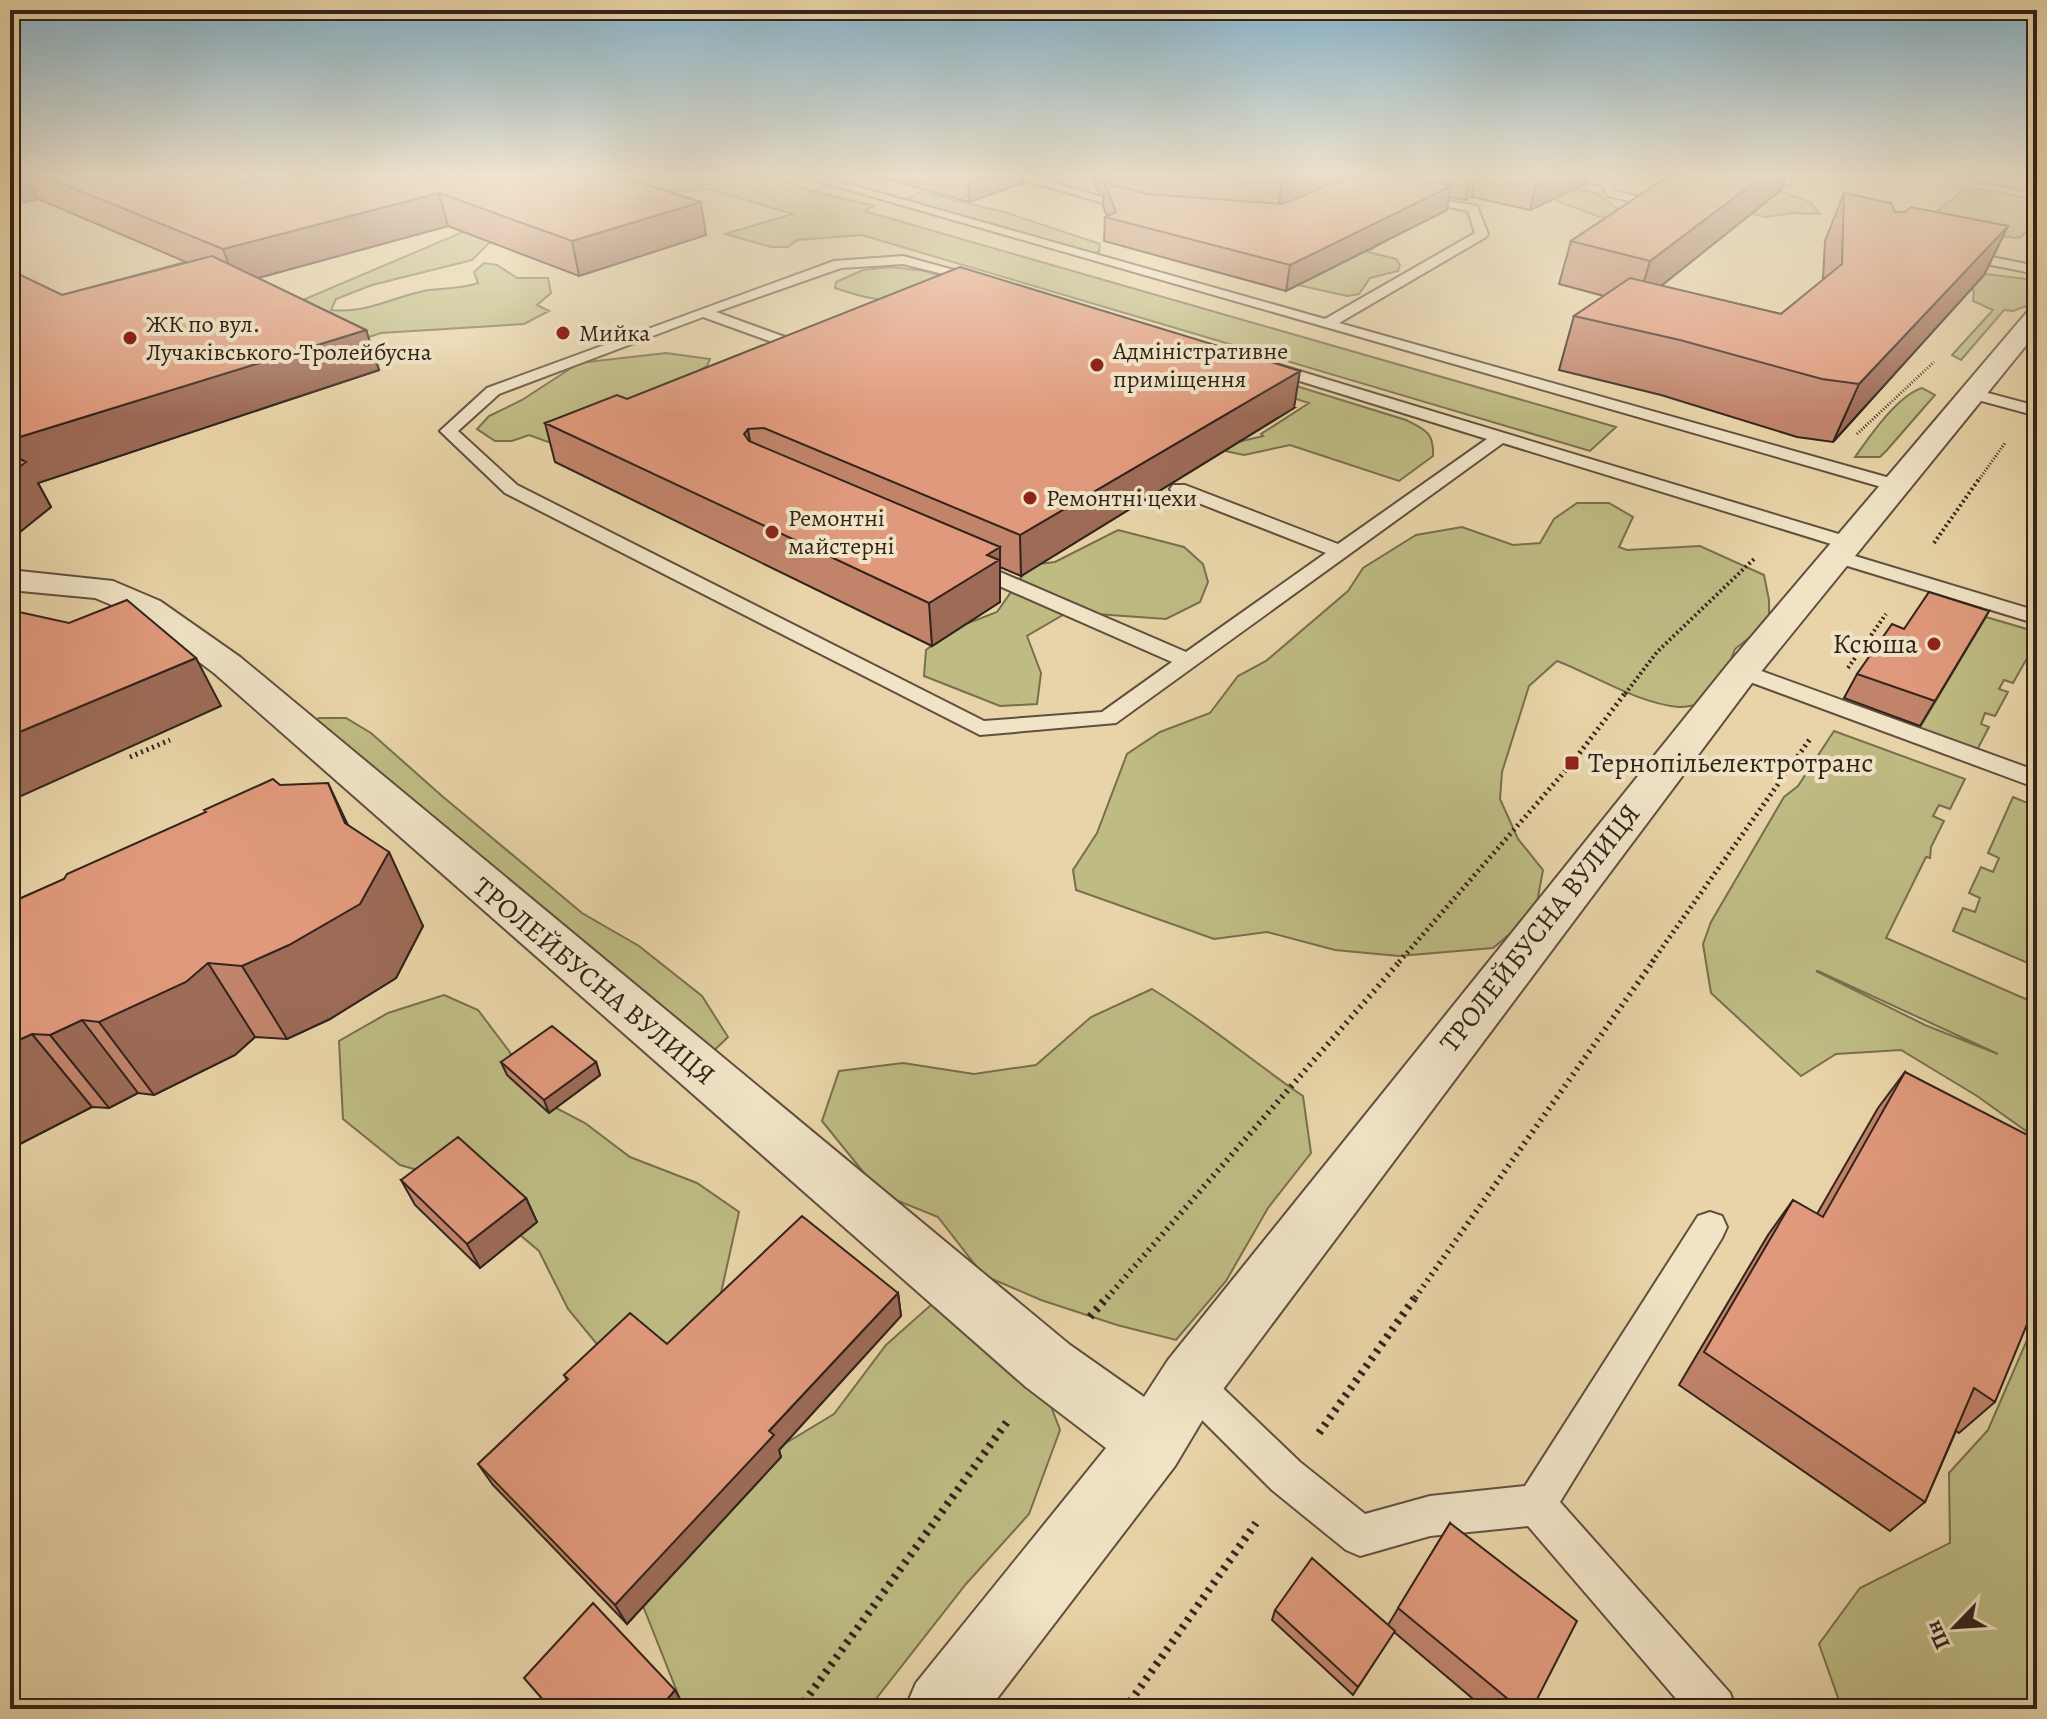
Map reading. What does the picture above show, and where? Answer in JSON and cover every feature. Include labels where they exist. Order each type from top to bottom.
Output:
[{"type":"street","name":"ТРОЛЕЙБУСНА ВУЛИЦЯ","points":[[942,1709],[1152,1443],[1190,1382],[1742,671],[2037,316]]},
{"type":"street","name":"ТРОЛЕЙБУСНА ВУЛИЦЯ","points":[[10,580],[101,588],[148,608],[227,665],[1048,1366],[1152,1443]]},
{"type":"lane","points":[[1084,255],[1898,486]]},
{"type":"lane","points":[[1326,324],[1445,255]]},
{"type":"lane","points":[[1962,255],[2037,270]]},
{"type":"lane","points":[[1005,287],[903,260],[839,264],[493,391],[448,431],[511,489],[980,728],[1108,718],[1501,437]]},
{"type":"lane","points":[[703,312],[815,353]]},
{"type":"lane","points":[[1245,360],[1501,437],[2037,618]]},
{"type":"lane","points":[[1973,394],[2030,409]]},
{"type":"lane","points":[[1179,489],[1340,552]]},
{"type":"lane","points":[[946,555],[1187,661]]},
{"type":"lane","points":[[1742,671],[2037,780]]},
{"type":"lane","points":[[1536,1505],[1710,1227]]},
{"type":"lane","points":[[1190,1382],[1286,1476],[1360,1536],[1430,1516],[1536,1505]]},
{"type":"lane","points":[[1536,1505],[1714,1709]]},
{"type":"path","points":[[1824,465],[1941,356]]},
{"type":"path","points":[[1125,1709],[1243,1543],[1286,1476],[1356,1384],[1653,957],[1817,729],[1824,702],[2030,409]]},
{"type":"path","points":[[799,1709],[1048,1366],[1572,763],[1657,652],[1759,553]]},
{"type":"path","points":[[130,757],[170,740]]},
{"type":"shaded area","points":[[408,255],[477,255],[472,260],[372,285],[336,299],[331,310],[357,309],[429,290],[472,285],[478,283],[474,272],[484,263],[497,265],[517,278],[548,278],[551,293],[537,305],[549,311],[524,324],[381,333],[336,348],[265,316]]},
{"type":"shaded area","points":[[930,255],[1018,255],[1616,427],[1590,451]]},
{"type":"shaded area","points":[[1346,255],[1381,255],[1396,259],[1400,265],[1398,271],[1370,278],[1359,294],[1347,296],[1298,285]]},
{"type":"shaded area","points":[[891,267],[925,271],[1406,420],[1430,437],[1433,456],[1399,481],[1290,445],[1244,455],[1225,451],[1238,442],[1263,436],[1261,434],[1309,403],[940,287],[911,297],[888,300],[835,288],[836,282],[863,270]]},
{"type":"shaded area","points":[[1978,273],[2034,280],[2037,282],[2037,302],[2013,311],[2004,310],[1961,360],[1952,355],[1993,310],[1973,301],[1974,292],[1968,281]]},
{"type":"shaded area","points":[[666,353],[710,359],[707,366],[691,375],[548,442],[529,435],[512,441],[495,441],[477,429],[489,416],[522,400],[579,363]]},
{"type":"shaded area","points":[[1922,388],[1935,395],[1887,450],[1880,457],[1855,457],[1894,408]]},
{"type":"shaded area","points":[[1577,503],[1609,503],[1633,517],[1619,547],[1627,550],[1700,546],[1764,575],[1769,622],[1735,649],[1715,700],[1683,707],[1663,704],[1632,695],[1557,661],[1529,686],[1502,772],[1500,799],[1518,839],[1543,870],[1535,913],[1493,948],[1399,956],[1335,950],[1267,932],[1214,939],[1076,890],[1073,870],[1097,833],[1127,754],[1160,732],[1210,713],[1238,676],[1266,661],[1348,591],[1363,568],[1416,535],[1462,527],[1513,545],[1540,543],[1554,519]]},
{"type":"shaded area","points":[[1118,530],[1184,547],[1203,564],[1208,582],[1200,602],[1166,619],[1068,612],[1027,636],[1041,673],[1037,704],[1000,706],[924,676],[926,650],[953,629],[997,612],[1030,565],[1055,562]]},
{"type":"shaded area","points":[[1986,617],[2037,632],[2037,660],[2026,660],[2013,683],[2004,680],[1999,689],[2008,692],[1995,716],[1985,713],[1981,724],[1989,727],[1977,750],[1919,729]]},
{"type":"shaded area","points":[[319,718],[346,718],[371,733],[582,913],[639,946],[702,996],[728,1037],[700,1064],[298,735]]},
{"type":"shaded area","points":[[1834,731],[1965,779],[1950,809],[1939,805],[1933,816],[1944,821],[1931,847],[1930,858],[1926,857],[1886,938],[2037,1004],[2037,1139],[1977,1096],[1901,1050],[1836,1054],[1801,1076],[1711,993],[1703,944],[1711,922],[1784,797],[1798,786]],"holes":[[[1818,971],[1998,1054],[1925,1025]]]},
{"type":"shaded area","points":[[2013,797],[2037,807],[2037,946],[2030,964],[1953,931],[1963,908],[1975,912],[1980,898],[1969,893],[1981,867],[1993,872],[1999,858],[1988,853]]},
{"type":"shaded area","points":[[1152,989],[1303,1096],[1311,1153],[1268,1208],[1226,1281],[1176,1340],[1041,1300],[983,1275],[938,1217],[881,1194],[822,1121],[839,1071],[903,1063],[974,1074],[1036,1065],[1091,1017]]},
{"type":"shaded area","points":[[444,995],[478,1010],[509,1051],[537,1098],[585,1123],[630,1157],[697,1183],[739,1212],[713,1329],[662,1357],[605,1354],[568,1309],[539,1251],[456,1181],[400,1165],[343,1119],[339,1041],[388,1013]]},
{"type":"shaded area","points":[[932,1304],[991,1321],[1037,1369],[1060,1430],[1029,1514],[966,1584],[868,1709],[684,1709],[643,1606],[766,1455],[834,1414],[886,1345]]},
{"type":"shaded area","points":[[2037,1317],[2037,1709],[1842,1709],[1819,1644],[1860,1588],[1950,1543],[1949,1473],[1988,1430]]},
{"type":"building","points":[[1252,255],[1310,255],[1290,265]]},
{"type":"building","points":[[1627,255],[1658,255],[1650,261]]},
{"type":"building","points":[[1842,255],[1980,255],[1859,384],[1822,379],[1680,340],[1574,316],[1630,278],[1781,314],[1842,264]]},
{"type":"building","points":[[212,256],[366,330],[10,440],[10,379],[18,376],[10,372],[10,270],[62,295]]},
{"type":"building","points":[[960,267],[1300,371],[1020,535],[764,428],[748,429],[744,434],[749,441],[1000,547],[987,555],[999,560],[929,603],[545,423],[617,395],[627,399]]},
{"type":"building","points":[[10,454],[26,462],[10,474]]},
{"type":"building","points":[[1929,592],[1989,611],[1935,701],[1857,674],[1892,624],[1904,629]]},
{"type":"building","points":[[127,600],[196,658],[10,736],[10,610],[69,623]]},
{"type":"building","points":[[273,779],[280,785],[328,783],[345,823],[389,852],[360,904],[289,945],[242,966],[208,963],[186,982],[99,1022],[82,1020],[50,1035],[32,1034],[10,1044],[10,903]]},
{"type":"building","points":[[552,1026],[596,1062],[544,1100],[501,1062]]},
{"type":"building","points":[[1905,1072],[2037,1140],[2037,1300],[1995,1402],[1974,1388],[1925,1502],[1704,1352],[1793,1200],[1823,1217]]},
{"type":"building","points":[[458,1137],[526,1198],[467,1244],[401,1180]]},
{"type":"building","points":[[802,1216],[898,1293],[769,1431],[774,1435],[615,1605],[478,1464],[568,1379],[564,1375],[630,1313],[667,1344]]},
{"type":"building","points":[[1450,1523],[1577,1621],[1532,1709],[1520,1709],[1398,1608]]},
{"type":"building","points":[[1312,1558],[1395,1631],[1358,1687],[1275,1610]]},
{"type":"building","points":[[593,1603],[675,1690],[659,1709],[551,1709],[524,1678]]},
{"type":"place","name":"Мийка","points":[[563,333]]},
{"type":"place","name":"ЖК по вул. Лучаківського-Тролейбусна","points":[[130,338]]},
{"type":"place","name":"Адміністративне приміщення","points":[[1097,365]]},
{"type":"place","name":"Ремонтні цехи","points":[[1030,498]]},
{"type":"place","name":"Ремонтні майстерні","points":[[772,532]]},
{"type":"place","name":"Ксюша","points":[[1934,644]]},
{"type":"place","name":"Тернопільелектротранс","points":[[1572,763]]}]
